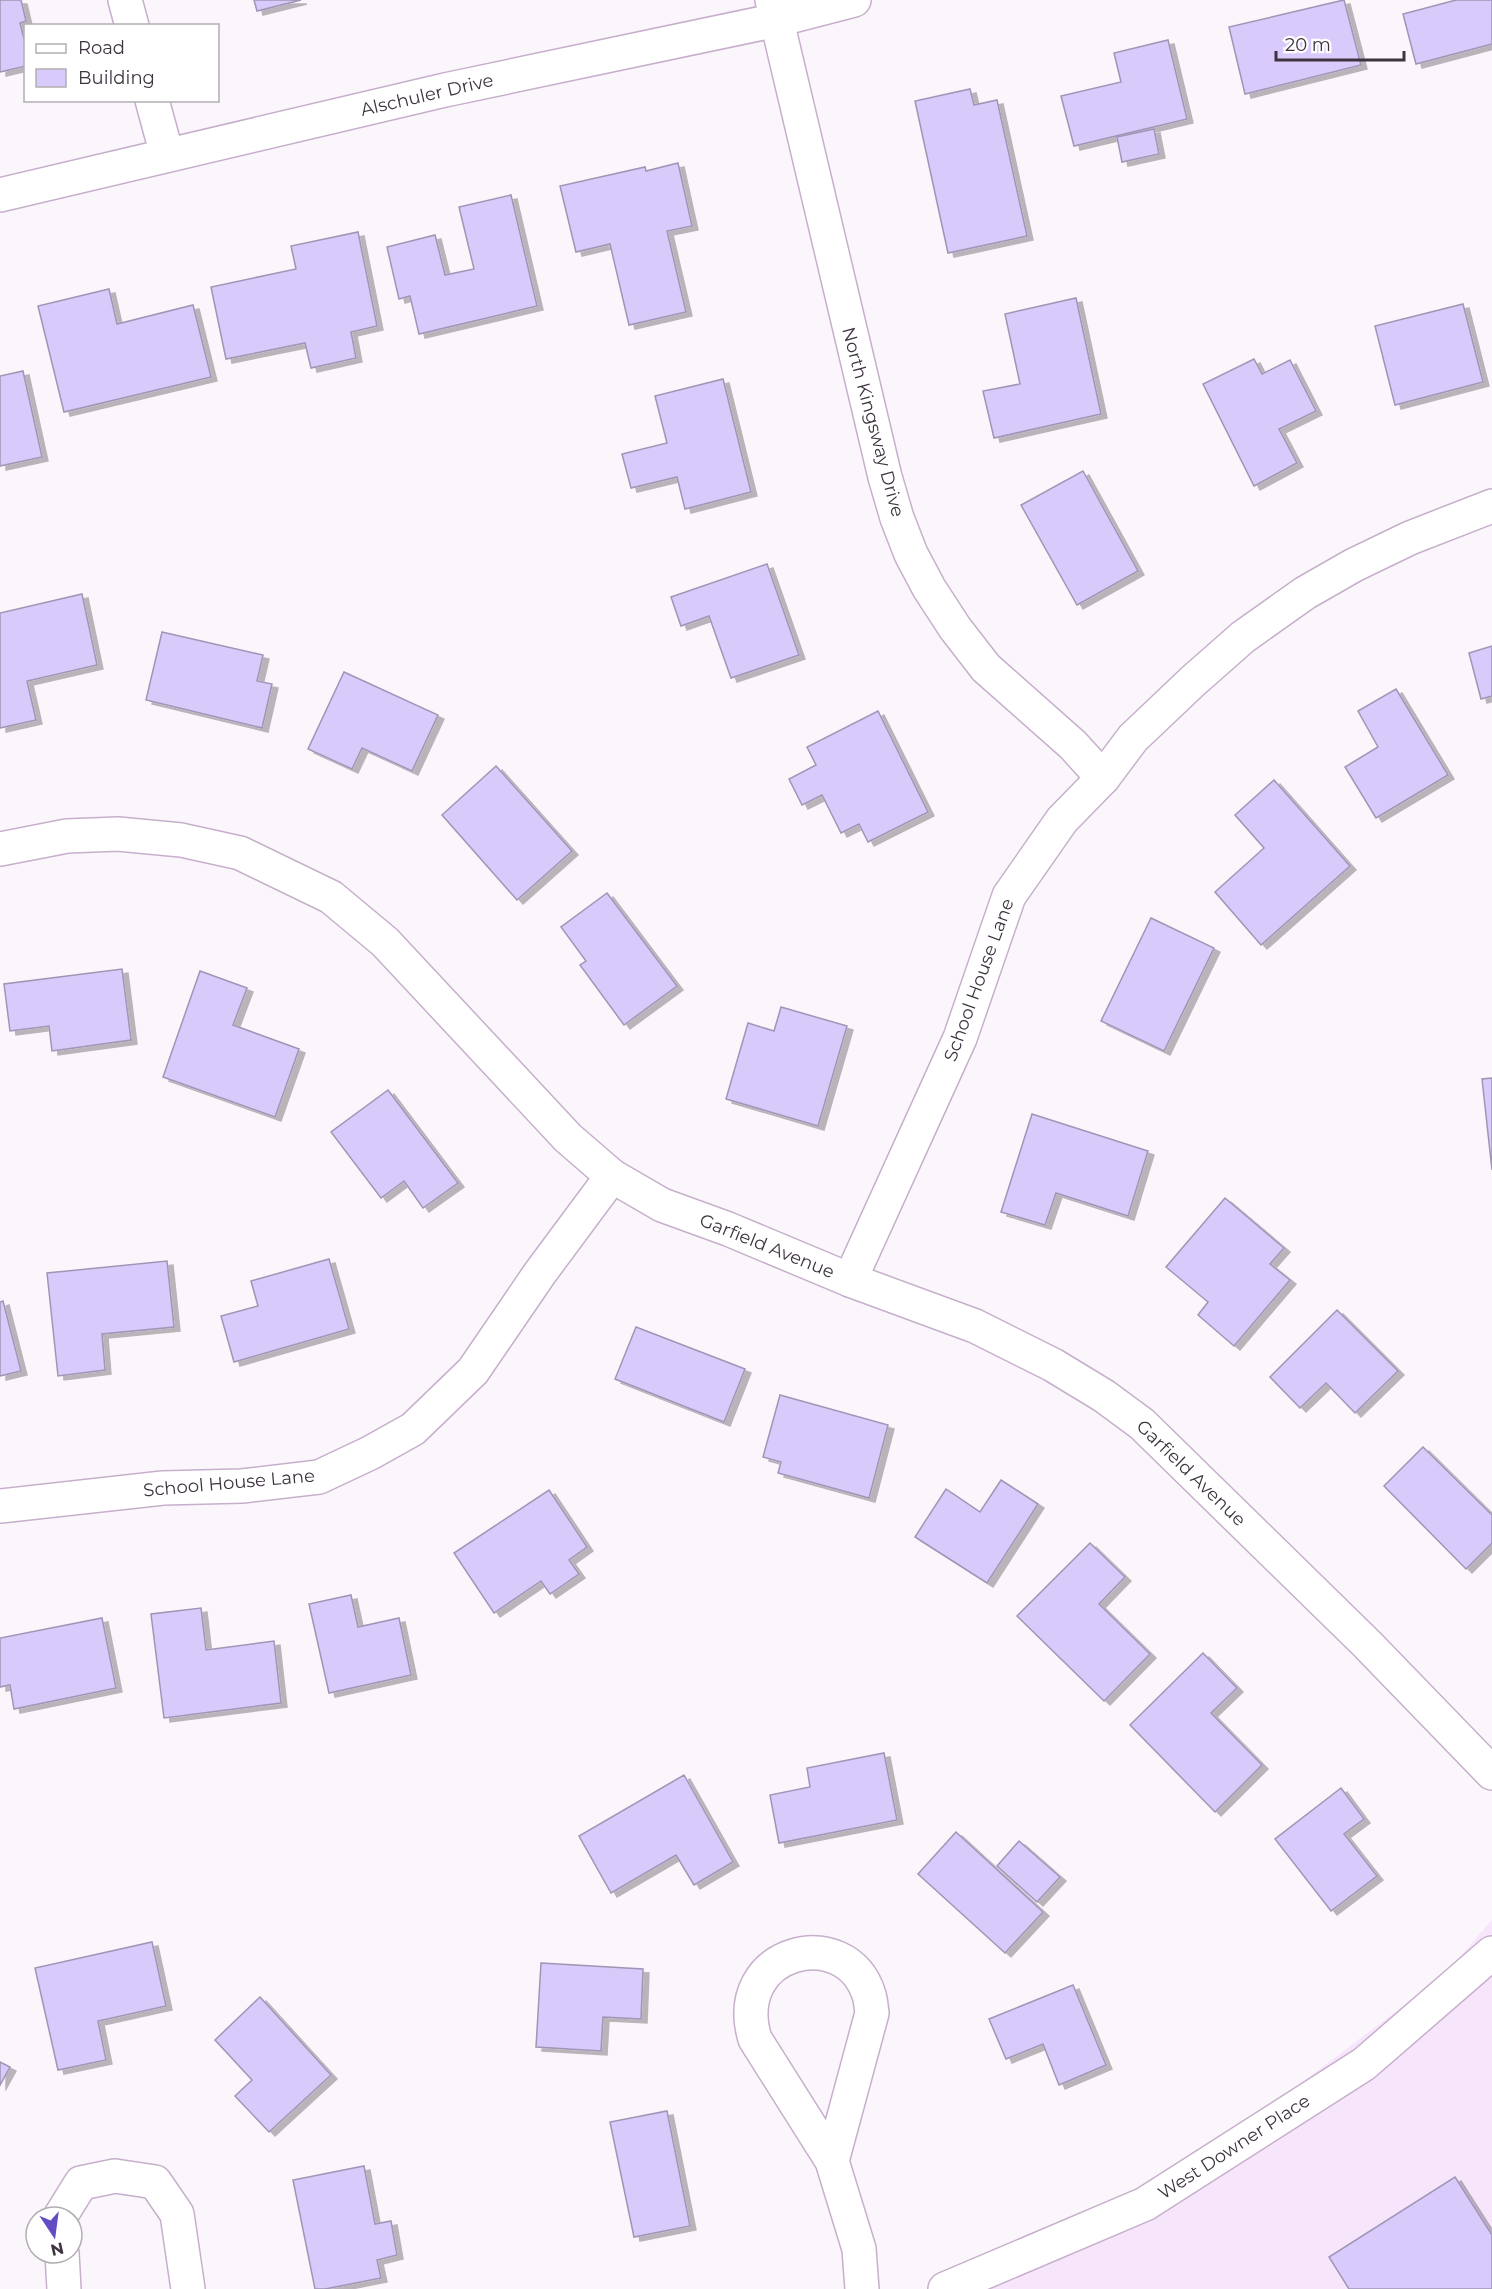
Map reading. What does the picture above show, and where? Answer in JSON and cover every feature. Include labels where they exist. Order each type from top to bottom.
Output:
[{"type":"street","points":[[125,0],[131,24]]},
{"type":"street","name":"Alschuler Drive","points":[[0,195],[456,88],[774,10],[854,0]]},
{"type":"street","name":"North Kingsway Drive","points":[[774,10],[885,477],[911,554],[929,588],[955,628],[986,668],[1073,745],[1103,778]]},
{"type":"street","points":[[153,102],[167,155]]},
{"type":"street","name":"School House Lane","points":[[850,1280],[960,1038],[1009,896],[1062,820],[1103,778],[1133,738],[1192,681],[1244,637],[1305,593],[1354,565],[1410,538],[1492,506]]},
{"type":"street","name":"Garfield Avenue","points":[[0,849],[67,836],[118,834],[182,840],[240,853],[332,897],[401,958],[568,1138],[612,1176],[662,1205],[728,1229],[850,1280],[975,1326],[1053,1365],[1104,1396],[1142,1424],[1359,1636],[1492,1773]]},
{"type":"street","name":"School House Lane","points":[[0,1506],[163,1488],[242,1486],[319,1478],[370,1453],[413,1429],[473,1371],[612,1176]]},
{"type":"street","points":[[832,2161],[872,2013],[869,1994],[860,1977],[847,1964],[830,1955],[811,1952],[793,1955],[777,1962],[764,1974],[755,1989],[750,2005],[750,2022],[755,2039],[832,2161],[859,2248],[862,2289]]},
{"type":"street","name":"West Downer Place","points":[[945,2289],[1145,2204],[1364,2064],[1492,1953]]},
{"type":"street","points":[[67,2205],[81,2183],[115,2176],[155,2182],[177,2214],[188,2289]]},
{"type":"street","points":[[63,2265],[64,2289]]},
{"type":"shaded area","points":[[1492,1920],[1492,2289],[938,2289],[1088,2244],[1443,1976]]},
{"type":"building","points":[[0,0],[21,0],[26,21],[20,23],[24,39],[24,66],[0,72]]},
{"type":"building","points":[[254,0],[301,0],[257,11]]},
{"type":"building","points":[[1344,0],[1361,65],[1245,94],[1229,27]]},
{"type":"building","points":[[1456,0],[1492,0],[1492,44],[1416,64],[1403,14]]},
{"type":"building","points":[[1168,40],[1187,119],[1074,146],[1061,96],[1121,82],[1114,53]]},
{"type":"building","points":[[970,89],[974,105],[997,100],[1027,236],[948,253],[915,101]]},
{"type":"building","points":[[1154,129],[1159,154],[1122,162],[1117,137]]},
{"type":"building","points":[[678,163],[692,226],[667,231],[686,312],[629,325],[610,244],[576,252],[560,186],[645,167],[646,171]]},
{"type":"building","points":[[511,195],[537,306],[419,334],[410,296],[399,299],[387,247],[435,235],[445,275],[474,269],[459,207]]},
{"type":"building","points":[[358,232],[377,326],[351,332],[356,358],[311,368],[305,343],[226,359],[211,287],[296,269],[291,246]]},
{"type":"building","points":[[109,289],[117,324],[193,305],[211,377],[64,412],[38,306]]},
{"type":"building","points":[[1076,298],[1101,414],[994,438],[983,391],[1020,384],[1005,314]]},
{"type":"building","points":[[1463,304],[1483,382],[1395,405],[1375,326]]},
{"type":"building","points":[[1254,359],[1262,374],[1290,360],[1316,411],[1279,429],[1297,463],[1254,486],[1203,384]]},
{"type":"building","points":[[23,371],[42,457],[0,466],[0,376]]},
{"type":"building","points":[[723,379],[751,492],[685,509],[677,477],[631,488],[622,454],[667,443],[655,396]]},
{"type":"building","points":[[1083,471],[1138,571],[1077,605],[1021,505]]},
{"type":"building","points":[[767,564],[799,655],[731,678],[709,616],[681,626],[671,597]]},
{"type":"building","points":[[82,594],[97,665],[27,681],[36,720],[0,728],[0,613]]},
{"type":"building","points":[[162,632],[263,655],[257,681],[272,684],[262,728],[146,700]]},
{"type":"building","points":[[1492,646],[1492,696],[1481,699],[1469,653]]},
{"type":"building","points":[[344,672],[438,715],[412,771],[362,748],[352,769],[308,749]]},
{"type":"building","points":[[1396,689],[1448,775],[1376,818],[1345,767],[1378,747],[1358,711]]},
{"type":"building","points":[[878,711],[928,812],[868,842],[859,824],[841,833],[822,795],[802,805],[789,779],[816,765],[807,747]]},
{"type":"building","points":[[496,766],[572,851],[517,900],[442,815]]},
{"type":"building","points":[[1274,780],[1350,866],[1261,945],[1215,892],[1264,848],[1235,815]]},
{"type":"building","points":[[607,893],[677,986],[624,1025],[580,965],[586,961],[561,927]]},
{"type":"building","points":[[1151,918],[1214,948],[1164,1051],[1101,1021]]},
{"type":"building","points":[[122,969],[131,1040],[52,1051],[49,1026],[10,1031],[4,984]]},
{"type":"building","points":[[200,971],[247,988],[233,1025],[299,1049],[275,1117],[163,1077]]},
{"type":"building","points":[[781,1007],[847,1026],[818,1126],[726,1099],[748,1023],[774,1031]]},
{"type":"building","points":[[1492,1078],[1492,1170],[1482,1079]]},
{"type":"building","points":[[388,1090],[458,1183],[423,1208],[404,1181],[381,1198],[331,1132]]},
{"type":"building","points":[[1032,1114],[1148,1151],[1128,1216],[1056,1193],[1045,1225],[1001,1212]]},
{"type":"building","points":[[1225,1198],[1284,1248],[1270,1264],[1290,1280],[1234,1346],[1198,1315],[1208,1302],[1166,1267]]},
{"type":"building","points":[[329,1259],[349,1329],[234,1362],[221,1316],[258,1306],[251,1281]]},
{"type":"building","points":[[167,1261],[174,1327],[102,1334],[105,1370],[58,1376],[47,1273]]},
{"type":"building","points":[[3,1301],[21,1371],[0,1376],[0,1302]]},
{"type":"building","points":[[1337,1310],[1398,1371],[1355,1413],[1326,1383],[1300,1408],[1270,1377]]},
{"type":"building","points":[[636,1327],[745,1369],[724,1422],[615,1379]]},
{"type":"building","points":[[780,1395],[888,1425],[869,1498],[778,1473],[781,1462],[763,1457]]},
{"type":"building","points":[[1423,1447],[1492,1515],[1492,1543],[1466,1569],[1384,1486]]},
{"type":"building","points":[[1001,1480],[1038,1504],[987,1583],[915,1537],[946,1489],[980,1512]]},
{"type":"building","points":[[549,1490],[587,1547],[569,1560],[579,1574],[550,1594],[541,1581],[494,1613],[454,1553]]},
{"type":"building","points":[[1090,1543],[1125,1577],[1099,1604],[1150,1654],[1104,1701],[1017,1616]]},
{"type":"building","points":[[351,1595],[358,1627],[399,1618],[411,1675],[329,1693],[309,1604]]},
{"type":"building","points":[[201,1608],[206,1650],[274,1641],[281,1703],[164,1718],[151,1614]]},
{"type":"building","points":[[102,1618],[116,1688],[14,1709],[10,1685],[0,1687],[0,1638]]},
{"type":"building","points":[[1203,1653],[1237,1688],[1211,1713],[1262,1765],[1215,1812],[1130,1725]]},
{"type":"building","points":[[884,1753],[897,1820],[779,1843],[770,1795],[810,1787],[807,1768]]},
{"type":"building","points":[[684,1775],[733,1862],[694,1885],[676,1855],[611,1893],[579,1836]]},
{"type":"building","points":[[1341,1788],[1364,1819],[1344,1834],[1377,1876],[1331,1911],[1275,1839]]},
{"type":"building","points":[[956,1832],[1043,1912],[1005,1953],[918,1874]]},
{"type":"building","points":[[1019,1841],[1060,1877],[1037,1902],[997,1866]]},
{"type":"building","points":[[152,1942],[166,2006],[98,2021],[106,2060],[58,2070],[35,1968]]},
{"type":"building","points":[[541,1963],[643,1969],[641,2019],[603,2017],[601,2051],[536,2047]]},
{"type":"building","points":[[1073,1985],[1106,2065],[1059,2085],[1043,2044],[1006,2059],[989,2019]]},
{"type":"building","points":[[260,1997],[331,2075],[269,2132],[235,2096],[252,2080],[215,2040]]},
{"type":"building","points":[[0,2062],[10,2067],[0,2085]]},
{"type":"building","points":[[667,2111],[690,2226],[634,2237],[610,2122]]},
{"type":"building","points":[[364,2166],[375,2224],[391,2221],[397,2255],[377,2260],[381,2278],[315,2289],[293,2180]]},
{"type":"building","points":[[1455,2177],[1492,2235],[1492,2289],[1349,2289],[1329,2257]]}]
